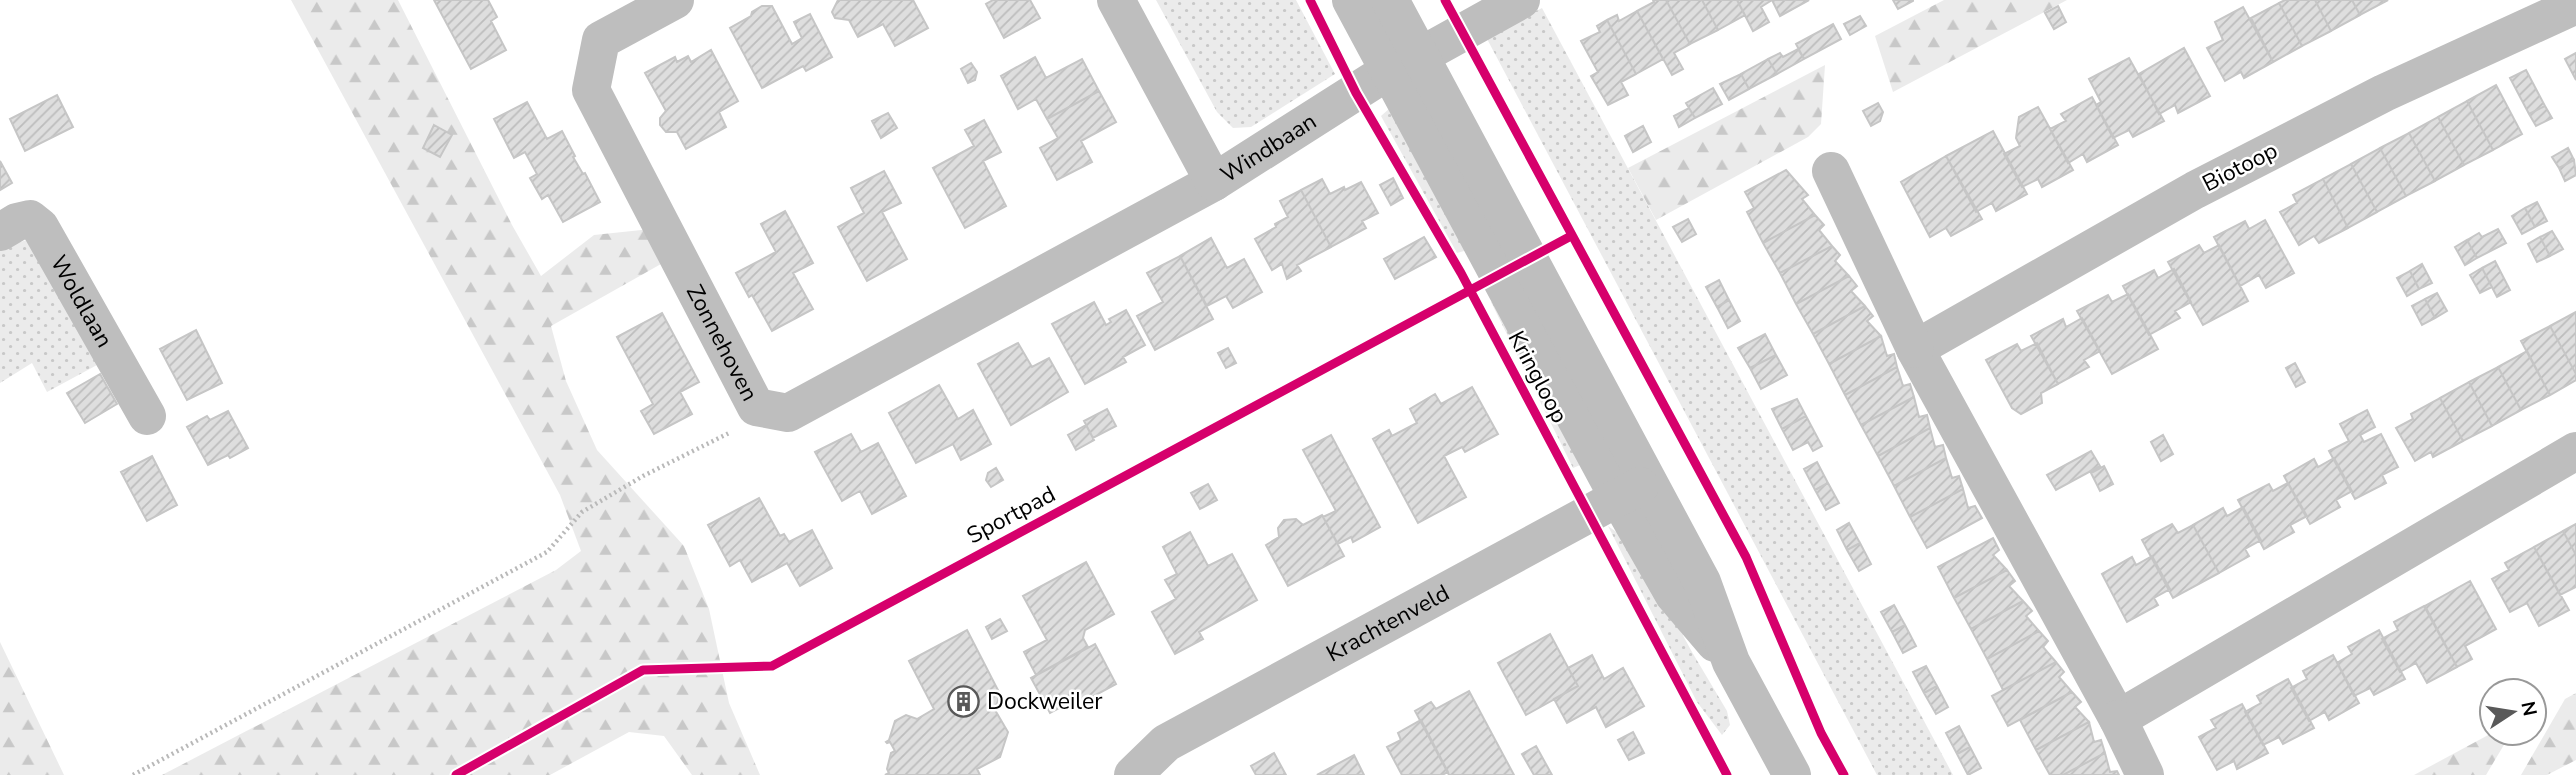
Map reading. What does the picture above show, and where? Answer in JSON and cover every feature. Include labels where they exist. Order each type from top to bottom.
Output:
[{"type":"street","name":"Zonnehoven","points":[[675,0],[601,40],[591,90],[756,407],[788,413],[1214,182]]},
{"type":"street","name":"Windbaan","points":[[1116,0],[1214,182],[1405,63],[1521,0]]},
{"type":"street","name":"Kringloop","points":[[1351,0],[1405,63],[1634,489],[1674,594],[1731,662],[1792,775]]},
{"type":"street","name":"Kringloop","points":[[1390,0],[1405,63]]},
{"type":"street","name":"Biotoop","points":[[1915,349],[2195,190],[2384,93],[2576,5]]},
{"type":"street","points":[[1832,171],[1915,349],[2118,719],[2145,775]]},
{"type":"street","name":"Woldlaan","points":[[0,232],[17,222],[30,219],[40,227],[147,416]]},
{"type":"street","points":[[2118,719],[2576,451]]},
{"type":"street","name":"Krachtenveld","points":[[1133,775],[1166,743],[1634,489]]},
{"type":"path","points":[[133,775],[547,552],[582,512],[643,476],[742,427],[756,407]]},
{"type":"green space","points":[[291,0],[398,0],[512,225],[541,276],[594,235],[651,229],[661,264],[551,326],[566,381],[597,450],[684,546],[709,609],[729,703],[760,775],[692,775],[664,736],[629,732],[550,775],[162,775],[556,570],[581,551],[560,495]]},
{"type":"green space","points":[[1156,0],[1296,0],[1335,74],[1251,127],[1233,128],[1217,112]]},
{"type":"green space","points":[[1944,0],[2067,0],[1893,92],[1875,36]]},
{"type":"green space","points":[[1542,8],[1953,775],[1877,775],[1486,37]]},
{"type":"green space","points":[[1825,65],[1821,124],[1808,137],[1656,220],[1628,168]]},
{"type":"green space","points":[[1390,108],[1471,249],[1457,253],[1381,116]]},
{"type":"green space","points":[[27,240],[97,365],[47,392],[32,363],[0,383],[0,248]]},
{"type":"green space","points":[[1504,296],[1587,462],[1573,468],[1491,302]]},
{"type":"green space","points":[[1608,526],[1633,544],[1727,711],[1730,725],[1722,735],[1697,702]]},
{"type":"green space","points":[[0,642],[64,775],[0,775]]},
{"type":"green space","points":[[2576,693],[2576,760],[2547,775],[2521,775],[2537,747],[2548,747],[2548,728],[2565,699]]},
{"type":"green space","points":[[2478,741],[2478,747],[2503,747],[2486,775],[2414,775]]},
{"type":"building","points":[[434,0],[488,0],[497,17],[491,21],[506,50],[471,69]]},
{"type":"building","points":[[838,0],[913,0],[928,28],[895,46],[883,24],[858,37],[849,20],[835,18],[832,12]]},
{"type":"building","points":[[993,0],[1030,0],[1040,18],[1004,38],[986,4]]},
{"type":"building","points":[[1653,0],[1666,0],[1690,44],[1674,53],[1683,69],[1672,75],[1637,11],[1654,2]]},
{"type":"building","points":[[1666,0],[1702,0],[1718,30],[1690,44]]},
{"type":"building","points":[[1702,0],[1737,0],[1745,15],[1718,30]]},
{"type":"building","points":[[1737,0],[1772,0],[1761,7],[1769,22],[1753,31]]},
{"type":"building","points":[[1772,0],[1809,0],[1780,16]]},
{"type":"building","points":[[1893,0],[1913,0],[1913,1],[1898,9]]},
{"type":"building","points":[[2285,0],[2315,0],[2331,31],[2302,46],[2279,3]]},
{"type":"building","points":[[2315,0],[2352,0],[2360,15],[2331,31]]},
{"type":"building","points":[[2352,0],[2388,0],[2360,15]]},
{"type":"building","points":[[2279,3],[2302,46],[2273,62],[2251,18]]},
{"type":"building","points":[[762,6],[772,6],[792,44],[802,38],[794,22],[810,14],[832,57],[806,71],[803,66],[762,88],[730,28]]},
{"type":"building","points":[[2058,6],[2066,22],[2054,29],[2045,13]]},
{"type":"building","points":[[2243,7],[2273,62],[2244,78],[2241,72],[2225,81],[2207,48],[2223,40],[2215,22]]},
{"type":"building","points":[[1637,11],[1663,59],[1636,74],[1607,20],[1617,15],[1619,21]]},
{"type":"building","points":[[1860,16],[1866,26],[1850,35],[1844,24]]},
{"type":"building","points":[[1607,20],[1636,74],[1621,82],[1628,95],[1608,105],[1591,76],[1598,72],[1581,41],[1600,32],[1597,26]]},
{"type":"building","points":[[1833,24],[1841,39],[1804,59],[1796,44]]},
{"type":"building","points":[[2184,48],[2210,96],[2178,113],[2175,105],[2159,114],[2139,74]]},
{"type":"building","points":[[1798,49],[1804,59],[1777,74],[1768,59],[1780,53],[1783,57]]},
{"type":"building","points":[[711,50],[738,101],[719,112],[726,127],[686,149],[677,132],[666,132],[660,125],[660,118],[666,111],[645,73],[675,57],[677,62],[688,56],[691,62]]},
{"type":"building","points":[[2576,53],[2576,80],[2565,59]]},
{"type":"building","points":[[1035,57],[1046,78],[1082,59],[1099,91],[1047,119],[1036,99],[1018,109],[1001,76]]},
{"type":"building","points":[[2129,58],[2164,121],[2133,137],[2129,130],[2113,138],[2096,105],[2101,102],[2089,79]]},
{"type":"building","points":[[1768,59],[1777,74],[1749,89],[1741,74]]},
{"type":"building","points":[[971,63],[977,72],[975,80],[968,83],[961,69]]},
{"type":"building","points":[[2526,70],[2545,106],[2529,114],[2510,78]]},
{"type":"building","points":[[1741,74],[1749,89],[1729,100],[1720,84]]},
{"type":"building","points":[[2496,85],[2522,134],[2493,150],[2467,101]]},
{"type":"building","points":[[1713,88],[1722,104],[1695,118],[1686,103]]},
{"type":"building","points":[[1099,91],[1116,122],[1081,141],[1092,162],[1057,180],[1040,148],[1058,138],[1047,119]]},
{"type":"building","points":[[57,95],[73,127],[25,151],[10,119]]},
{"type":"building","points":[[2092,97],[2118,145],[2087,162],[2083,154],[2068,163],[2050,129],[2066,121],[2061,114]]},
{"type":"building","points":[[2467,101],[2493,150],[2464,165],[2438,117]]},
{"type":"building","points":[[527,102],[547,139],[562,131],[575,156],[573,157],[600,202],[563,222],[548,195],[542,199],[530,178],[537,174],[525,152],[514,158],[494,119]]},
{"type":"building","points":[[1878,103],[1883,112],[1880,121],[1871,126],[1863,111]]},
{"type":"building","points":[[2545,106],[2552,118],[2536,126],[2529,114]]},
{"type":"building","points":[[2038,107],[2073,170],[2042,187],[2038,179],[2022,187],[2004,154],[2020,146],[2016,138],[2019,117]]},
{"type":"building","points":[[1689,108],[1695,118],[1679,127],[1674,116]]},
{"type":"building","points":[[888,113],[897,128],[881,138],[872,121]]},
{"type":"building","points":[[2438,117],[2464,165],[2435,181],[2409,133]]},
{"type":"building","points":[[984,120],[1001,152],[983,161],[1006,206],[965,228],[933,168],[974,146],[965,130]]},
{"type":"building","points":[[434,125],[452,135],[440,157],[423,148]]},
{"type":"building","points":[[1643,126],[1651,142],[1633,152],[1625,136]]},
{"type":"building","points":[[1993,131],[2027,194],[1996,211],[1992,203],[1976,212],[1946,156]]},
{"type":"building","points":[[2409,133],[2435,181],[2406,196],[2380,148]]},
{"type":"building","points":[[2380,148],[2406,196],[2377,212],[2351,164]]},
{"type":"building","points":[[2568,148],[2574,160],[2559,168],[2552,157]]},
{"type":"building","points":[[1946,156],[1982,219],[1951,236],[1946,228],[1930,237],[1901,182]]},
{"type":"building","points":[[2574,160],[2576,175],[2565,181],[2559,168]]},
{"type":"building","points":[[0,161],[12,183],[0,190]]},
{"type":"building","points":[[2351,164],[2377,212],[2348,228],[2323,179]]},
{"type":"building","points":[[1786,170],[1808,195],[1802,199],[1815,215],[1763,243],[1747,212],[1754,208],[1745,192]]},
{"type":"building","points":[[884,171],[901,203],[882,212],[907,259],[867,281],[838,227],[864,213],[851,188]]},
{"type":"building","points":[[1393,178],[1403,198],[1391,205],[1380,185]]},
{"type":"building","points":[[1322,179],[1330,194],[1361,182],[1378,213],[1362,221],[1366,228],[1331,247],[1301,190]]},
{"type":"building","points":[[2323,179],[2348,228],[2319,243],[2314,236],[2299,245],[2280,212],[2297,203],[2293,195]]},
{"type":"building","points":[[1301,190],[1331,247],[1297,265],[1301,271],[1287,279],[1282,264],[1272,270],[1255,239],[1288,217],[1280,201]]},
{"type":"building","points":[[2537,202],[2547,221],[2535,227],[2525,208]]},
{"type":"building","points":[[2525,208],[2535,227],[2522,234],[2512,216]]},
{"type":"building","points":[[785,211],[813,263],[793,273],[813,309],[772,331],[736,273],[776,252],[761,224]]},
{"type":"building","points":[[1815,215],[1824,225],[1819,230],[1832,246],[1780,273],[1763,243]]},
{"type":"building","points":[[1688,219],[1696,234],[1682,242],[1673,227]]},
{"type":"building","points":[[2265,220],[2294,273],[2266,288],[2259,275],[2240,286],[2214,237],[2245,221],[2249,229]]},
{"type":"building","points":[[2498,229],[2506,243],[2477,258],[2467,240],[2479,233],[2482,237]]},
{"type":"building","points":[[2552,231],[2563,249],[2550,256],[2540,237]]},
{"type":"building","points":[[1424,237],[1436,257],[1395,279],[1384,259]]},
{"type":"building","points":[[2540,237],[2550,256],[2537,262],[2528,244]]},
{"type":"building","points":[[1211,238],[1227,268],[1244,259],[1262,292],[1233,308],[1226,296],[1207,306],[1180,256]]},
{"type":"building","points":[[2467,240],[2477,258],[2465,265],[2455,247]]},
{"type":"building","points":[[2199,245],[2204,253],[2219,245],[2248,301],[2203,325],[2168,262]]},
{"type":"building","points":[[1832,246],[1840,255],[1835,261],[1849,276],[1796,304],[1780,273]]},
{"type":"building","points":[[1180,256],[1213,319],[1155,350],[1137,316],[1163,302],[1147,273]]},
{"type":"building","points":[[2495,261],[2510,290],[2497,297],[2482,268]]},
{"type":"building","points":[[2422,264],[2432,283],[2419,289],[2410,271]]},
{"type":"building","points":[[2482,268],[2492,287],[2480,293],[2470,275]]},
{"type":"building","points":[[2174,269],[2191,302],[2175,311],[2180,318],[2149,335],[2123,286],[2154,270],[2158,278]]},
{"type":"building","points":[[2410,271],[2419,289],[2407,296],[2397,278]]},
{"type":"building","points":[[1849,276],[1857,286],[1851,291],[1865,306],[1813,334],[1796,304]]},
{"type":"building","points":[[1719,280],[1729,300],[1717,307],[1706,287]]},
{"type":"building","points":[[2437,293],[2447,311],[2435,318],[2425,299]]},
{"type":"building","points":[[2128,294],[2158,349],[2112,374],[2077,311],[2108,295],[2112,302]]},
{"type":"building","points":[[2425,299],[2435,318],[2422,325],[2412,306]]},
{"type":"building","points":[[1729,300],[1740,321],[1728,328],[1717,307]]},
{"type":"building","points":[[1094,302],[1106,325],[1111,322],[1109,319],[1126,310],[1145,345],[1123,357],[1126,362],[1085,384],[1052,324]]},
{"type":"building","points":[[1865,306],[1873,316],[1867,321],[1881,336],[1829,364],[1813,334]]},
{"type":"building","points":[[2576,312],[2576,374],[2550,326]]},
{"type":"building","points":[[662,313],[699,382],[680,392],[692,414],[654,434],[641,411],[653,404],[617,337]]},
{"type":"building","points":[[2082,318],[2100,351],[2084,360],[2089,367],[2058,384],[2031,336],[2063,319],[2066,327]]},
{"type":"building","points":[[2550,326],[2576,374],[2576,380],[2550,395],[2521,341]]},
{"type":"building","points":[[196,330],[222,383],[187,400],[160,349]]},
{"type":"building","points":[[1765,334],[1776,355],[1750,368],[1738,348]]},
{"type":"building","points":[[1881,336],[1887,356],[1894,354],[1897,367],[1845,395],[1829,364]]},
{"type":"building","points":[[1018,343],[1032,367],[1049,358],[1068,392],[1011,425],[978,364]]},
{"type":"building","points":[[2037,343],[2058,384],[2041,393],[2042,403],[2021,414],[2012,408],[1986,360],[2017,344],[2021,351]]},
{"type":"building","points":[[1228,348],[1236,363],[1226,368],[1218,353]]},
{"type":"building","points":[[2527,351],[2550,395],[2521,410],[2498,367]]},
{"type":"building","points":[[1776,355],[1787,375],[1761,389],[1750,368]]},
{"type":"building","points":[[2295,363],[2305,382],[2296,387],[2286,368]]},
{"type":"building","points":[[1897,367],[1903,386],[1910,384],[1914,397],[1861,425],[1845,395]]},
{"type":"building","points":[[2498,367],[2521,410],[2492,426],[2469,382]]},
{"type":"building","points":[[100,374],[117,404],[85,423],[67,393]]},
{"type":"building","points":[[2469,382],[2492,426],[2463,441],[2440,398]]},
{"type":"building","points":[[939,385],[958,419],[973,410],[991,444],[961,460],[953,444],[916,463],[889,413]]},
{"type":"building","points":[[1472,387],[1498,434],[1465,452],[1462,447],[1444,456],[1466,497],[1418,523],[1373,439],[1389,430],[1392,436],[1417,423],[1410,409],[1435,394],[1441,404]]},
{"type":"building","points":[[1914,397],[1919,417],[1927,415],[1930,428],[1878,456],[1861,425]]},
{"type":"building","points":[[2440,398],[2463,441],[2433,457],[2431,452],[2415,461],[2396,428],[2413,419],[2411,414]]},
{"type":"building","points":[[1797,399],[1806,416],[1782,429],[1772,409]]},
{"type":"building","points":[[1107,409],[1116,426],[1093,438],[1084,421]]},
{"type":"building","points":[[2367,410],[2375,427],[2360,435],[2364,442],[2381,434],[2398,467],[2382,475],[2386,483],[2355,499],[2329,451],[2349,441],[2340,424]]},
{"type":"building","points":[[228,411],[248,448],[230,458],[228,455],[208,465],[187,427],[207,416],[210,420]]},
{"type":"building","points":[[1806,416],[1822,446],[1813,451],[1808,442],[1793,450],[1782,429]]},
{"type":"building","points":[[1086,425],[1094,440],[1076,450],[1068,435]]},
{"type":"building","points":[[1930,428],[1935,447],[1943,445],[1946,458],[1894,486],[1878,456]]},
{"type":"building","points":[[851,434],[861,452],[878,443],[906,496],[872,514],[860,491],[842,501],[815,452]]},
{"type":"building","points":[[1331,435],[1380,527],[1353,542],[1351,537],[1338,544],[1323,517],[1336,511],[1303,450]]},
{"type":"building","points":[[2163,435],[2173,454],[2161,461],[2151,442]]},
{"type":"building","points":[[2091,451],[2100,466],[2056,490],[2047,475]]},
{"type":"building","points":[[152,456],[177,505],[147,521],[121,472]]},
{"type":"building","points":[[1946,458],[1952,478],[1959,476],[1963,489],[1910,517],[1894,486]]},
{"type":"building","points":[[2334,458],[2352,491],[2336,500],[2340,507],[2310,524],[2284,476],[2314,459],[2318,467]]},
{"type":"building","points":[[1817,462],[1828,483],[1815,490],[1804,469]]},
{"type":"building","points":[[2104,466],[2113,484],[2100,491],[2091,473]]},
{"type":"building","points":[[996,468],[1003,480],[991,487],[986,480],[988,473]]},
{"type":"building","points":[[1828,483],[1839,503],[1826,510],[1815,490]]},
{"type":"building","points":[[2288,483],[2307,516],[2290,525],[2294,532],[2264,549],[2238,500],[2269,484],[2273,491]]},
{"type":"building","points":[[1208,484],[1217,500],[1200,509],[1191,493]]},
{"type":"building","points":[[1963,489],[1968,508],[1975,506],[1982,518],[1927,548],[1910,517]]},
{"type":"building","points":[[759,498],[780,536],[784,534],[789,542],[812,530],[832,568],[800,586],[787,563],[752,582],[740,560],[730,566],[708,525]]},
{"type":"building","points":[[2243,507],[2261,540],[2245,549],[2249,556],[2219,573],[2193,525],[2223,508],[2227,516]]},
{"type":"building","points":[[1322,515],[1344,556],[1288,586],[1266,545],[1279,537],[1278,528],[1284,520],[1296,519],[1303,525]]},
{"type":"building","points":[[1849,523],[1860,543],[1847,550],[1837,530]]},
{"type":"building","points":[[2172,524],[2178,533],[2193,525],[2219,573],[2173,598],[2142,540]]},
{"type":"building","points":[[2576,524],[2576,555],[2563,531]]},
{"type":"building","points":[[2563,531],[2576,555],[2576,587],[2560,595],[2534,547]]},
{"type":"building","points":[[1190,532],[1208,566],[1232,554],[1257,600],[1199,632],[1203,639],[1175,654],[1152,612],[1176,599],[1165,580],[1177,574],[1163,547]]},
{"type":"building","points":[[1993,538],[1999,550],[1993,555],[2007,570],[1954,598],[1938,567]]},
{"type":"building","points":[[1860,543],[1871,564],[1859,571],[1847,550]]},
{"type":"building","points":[[2534,547],[2569,610],[2539,626],[2527,603],[2510,612],[2492,579],[2509,570],[2505,563]]},
{"type":"building","points":[[2152,556],[2170,589],[2154,598],[2158,605],[2127,622],[2102,574],[2132,557],[2136,565]]},
{"type":"building","points":[[1086,562],[1114,614],[1085,630],[1083,638],[1088,647],[1036,675],[1024,652],[1047,640],[1023,596]]},
{"type":"building","points":[[2007,570],[2015,581],[2009,586],[2023,601],[1971,629],[1954,598]]},
{"type":"building","points":[[2470,581],[2496,629],[2465,646],[2472,659],[2457,667],[2425,606]]},
{"type":"building","points":[[2023,601],[2032,611],[2026,616],[2039,631],[1987,659],[1971,629]]},
{"type":"building","points":[[1894,605],[1905,625],[1892,632],[1881,612]]},
{"type":"building","points":[[2424,606],[2457,667],[2427,683],[2416,663],[2400,672],[2382,639],[2398,630],[2394,622]]},
{"type":"building","points":[[1000,619],[1007,631],[992,639],[986,627]]},
{"type":"building","points":[[1905,625],[1916,646],[1903,653],[1892,632]]},
{"type":"building","name":"Dockweiler","points":[[967,630],[1000,694],[995,710],[1008,732],[1000,757],[977,769],[980,775],[885,775],[889,773],[887,769],[891,753],[895,751],[890,742],[886,742],[895,721],[906,715],[917,719],[934,709],[909,661]]},
{"type":"building","points":[[2379,630],[2405,679],[2374,695],[2370,688],[2354,696],[2337,663],[2352,654],[2348,647]]},
{"type":"building","points":[[2039,631],[2048,641],[2043,647],[2056,662],[2003,690],[1987,659]]},
{"type":"building","points":[[1550,634],[1578,686],[1526,715],[1498,663]]},
{"type":"building","points":[[1095,644],[1116,684],[1081,703],[1078,698],[1050,713],[1031,678]]},
{"type":"building","points":[[1592,655],[1604,679],[1623,668],[1644,706],[1606,727],[1596,707],[1567,723],[1554,699],[1578,686],[1568,668]]},
{"type":"building","points":[[2333,655],[2359,703],[2329,720],[2325,712],[2309,721],[2291,688],[2307,679],[2303,671]]},
{"type":"building","points":[[2056,662],[2064,672],[2059,677],[2072,692],[2008,726],[1992,696]]},
{"type":"building","points":[[1926,666],[1937,686],[1924,693],[1913,672]]},
{"type":"building","points":[[2288,679],[2314,728],[2283,744],[2279,737],[2263,745],[2245,712],[2261,703],[2257,696]]},
{"type":"building","points":[[1937,686],[1948,707],[1936,714],[1924,693]]},
{"type":"building","points":[[1469,691],[1514,775],[1449,775],[1415,711],[1431,702],[1436,709]]},
{"type":"building","points":[[2072,692],[2081,702],[2075,707],[2089,722],[2036,750],[2020,720]]},
{"type":"building","points":[[2242,704],[2268,753],[2237,769],[2234,761],[2217,770],[2199,737],[2216,728],[2211,720]]},
{"type":"building","points":[[1421,720],[1448,772],[1442,775],[1402,775],[1387,747],[1401,740],[1398,733]]},
{"type":"building","points":[[2089,722],[2094,742],[2101,740],[2105,753],[2063,775],[2050,775],[2036,750]]},
{"type":"building","points":[[1959,726],[1970,747],[1957,754],[1946,733]]},
{"type":"building","points":[[1633,732],[1644,753],[1629,760],[1618,740]]},
{"type":"building","points":[[1536,746],[1552,775],[1534,775],[1522,754]]},
{"type":"building","points":[[1970,747],[1981,768],[1968,775],[1957,754]]},
{"type":"building","points":[[1274,753],[1286,775],[1256,775],[1251,766]]},
{"type":"building","points":[[2105,753],[2110,772],[2117,771],[2119,775],[2063,775]]},
{"type":"building","points":[[1354,755],[1364,775],[1317,775]]},
{"type":"cycle path","points":[[1310,0],[1356,93],[1461,273],[1727,775]]},
{"type":"cycle path","points":[[1445,0],[1746,557],[1821,733],[1844,775]]},
{"type":"cycle path","name":"Sportpad","points":[[456,775],[643,670],[772,666],[1571,236]]},
{"type":"place","name":"Dockweiler","points":[[964,701]]}]
